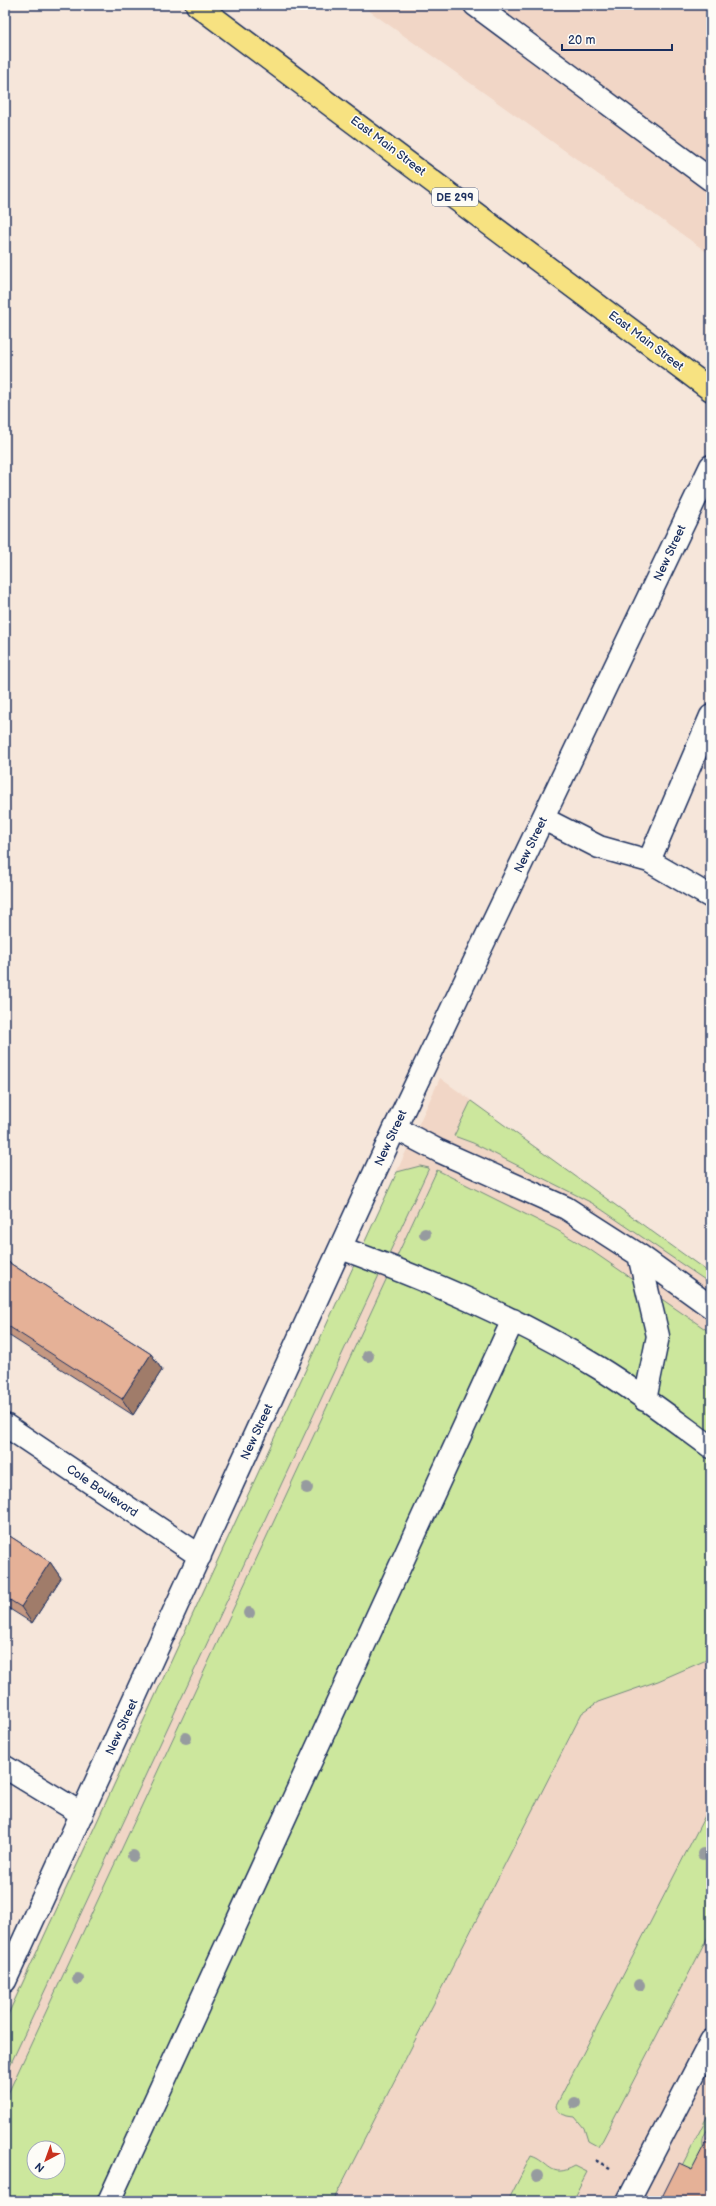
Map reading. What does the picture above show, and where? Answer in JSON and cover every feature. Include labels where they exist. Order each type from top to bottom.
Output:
[{"type":"main road","name":"East Main Street","points":[[197,5],[711,390]]},
{"type":"street","points":[[475,5],[711,180]]},
{"type":"street","name":"New Street","points":[[5,1981],[395,1128],[544,819],[711,466]]},
{"type":"street","points":[[649,860],[711,716]]},
{"type":"street","points":[[544,819],[599,846],[649,860],[711,897]]},
{"type":"street","points":[[395,1128],[439,1151],[566,1208],[639,1256],[711,1307]]},
{"type":"street","points":[[341,1248],[386,1265],[513,1320],[600,1368],[711,1447]]},
{"type":"street","points":[[639,1256],[658,1336],[645,1400]]},
{"type":"street","points":[[109,2201],[513,1320]]},
{"type":"street","name":"Cole Boulevard","points":[[5,1426],[200,1556]]},
{"type":"street","points":[[5,1767],[82,1814]]},
{"type":"street","points":[[628,2201],[711,2041]]},
{"type":"shaded area","points":[[361,5],[711,5],[711,255]]},
{"type":"shaded area","points":[[440,1078],[711,1274],[711,2201],[5,2201],[5,2018]]},
{"type":"green space","points":[[471,1101],[711,1274],[711,1284],[592,1203],[473,1143],[454,1136]]},
{"type":"green space","points":[[420,1166],[429,1168],[5,2076],[5,2021],[397,1172]]},
{"type":"green space","points":[[437,1170],[557,1230],[589,1249],[711,1333],[711,1658],[658,1681],[598,1702],[582,1713],[333,2201],[5,2201],[5,2100]]},
{"type":"green space","points":[[711,1804],[711,1931],[599,2147],[588,2141],[584,2128],[575,2117],[561,2113],[556,2106]]},
{"type":"green space","points":[[711,2109],[711,2126],[703,2139],[705,2153],[696,2179],[673,2183]]},
{"type":"green space","points":[[531,2156],[537,2158],[555,2170],[567,2170],[575,2166],[587,2172],[572,2201],[508,2201]]},
{"type":"building","points":[[5,1260],[151,1354],[122,1399],[5,1324]]},
{"type":"building","points":[[5,1533],[50,1562],[21,1607],[5,1597]]},
{"type":"building","points":[[711,2132],[711,2201],[660,2201],[679,2163],[692,2169]]}]
